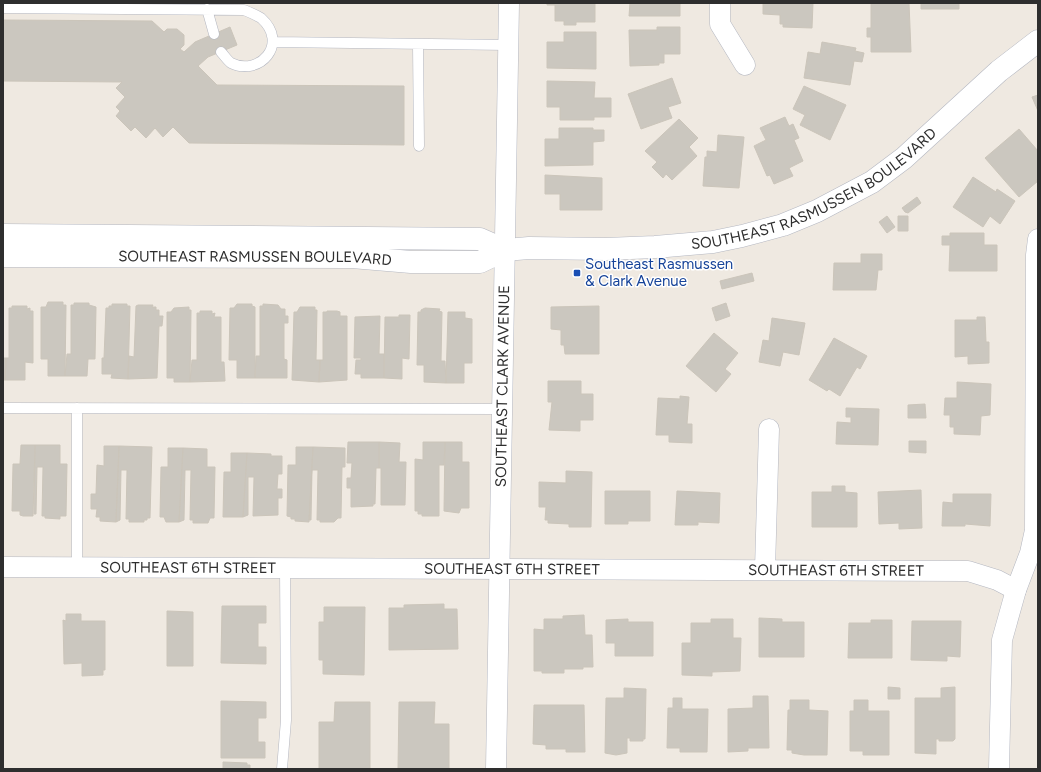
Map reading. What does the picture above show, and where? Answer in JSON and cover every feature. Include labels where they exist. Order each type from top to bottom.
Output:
[{"type":"street","name":"SOUTHEAST CLARK AVENUE","points":[[496,769],[498,570],[509,3]]},
{"type":"street","points":[[720,3],[720,24],[745,65]]},
{"type":"street","name":"SOUTHEAST RASMUSSEN BOULEVARD","points":[[3,256],[344,257],[411,262],[480,262],[505,250],[529,248],[606,249],[679,246],[742,236],[789,223],[845,198],[890,169],[941,126],[998,71],[1038,41]]},
{"type":"street","name":"SOUTHEAST RASMUSSEN BOULEVARD","points":[[3,235],[480,239],[505,250]]},
{"type":"street","points":[[999,769],[1002,640],[1016,590],[1030,553],[1035,530],[1037,459],[1036,256],[1038,239]]},
{"type":"street","points":[[765,569],[769,428]]},
{"type":"street","name":"SOUTHEAST 6TH STREET","points":[[3,567],[968,571],[996,580],[1016,590]]},
{"type":"lane","points":[[3,8],[244,10],[260,18],[271,31],[274,42],[269,56],[254,66],[244,66],[231,62],[221,52]]},
{"type":"lane","points":[[206,9],[214,34]]},
{"type":"lane","points":[[274,42],[508,45]]},
{"type":"lane","points":[[418,44],[419,146]]},
{"type":"lane","points":[[3,408],[502,409]]},
{"type":"lane","points":[[77,408],[77,567]]},
{"type":"lane","points":[[282,769],[286,720],[285,568]]},
{"type":"building","points":[[547,3],[595,3],[595,22],[576,22],[576,25],[564,25],[564,21],[555,21],[555,5],[547,5]]},
{"type":"building","points":[[630,3],[680,3],[680,16],[629,16]]},
{"type":"building","points":[[763,3],[813,3],[812,28],[783,27],[783,24],[780,24],[780,15],[763,14]]},
{"type":"building","points":[[871,3],[909,3],[911,52],[871,52],[871,37],[867,37],[867,28],[871,28]]},
{"type":"building","points":[[921,3],[959,3],[959,9],[921,9]]},
{"type":"building","points":[[3,20],[152,21],[164,32],[167,29],[177,29],[184,35],[184,45],[180,49],[184,52],[195,42],[230,27],[237,45],[208,57],[198,66],[217,85],[404,86],[404,145],[189,143],[173,127],[163,137],[155,128],[146,138],[135,127],[131,131],[116,116],[120,111],[116,107],[125,97],[116,88],[122,82],[3,81]]},
{"type":"building","points":[[657,27],[680,27],[680,54],[664,54],[664,63],[659,63],[659,65],[630,66],[629,30],[657,30]]},
{"type":"building","points":[[564,32],[596,32],[596,69],[547,68],[547,42],[564,42]]},
{"type":"building","points":[[822,42],[856,48],[855,51],[864,53],[862,62],[854,61],[850,85],[804,78],[808,52],[820,54]]},
{"type":"building","points":[[672,78],[681,103],[668,107],[672,118],[641,129],[628,94]]},
{"type":"building","points":[[547,81],[595,82],[594,98],[611,98],[611,117],[594,117],[594,120],[560,120],[560,107],[547,107]]},
{"type":"building","points":[[804,86],[846,105],[830,140],[800,125],[805,115],[793,109]]},
{"type":"building","points":[[1038,95],[1038,111],[1032,97]]},
{"type":"building","points":[[785,117],[789,126],[793,124],[799,138],[794,140],[803,161],[789,168],[793,176],[774,184],[770,175],[767,176],[754,146],[766,140],[760,128]]},
{"type":"building","points":[[679,119],[698,138],[689,147],[697,156],[672,180],[666,174],[663,178],[652,167],[657,162],[645,151]]},
{"type":"building","points":[[559,128],[593,128],[593,130],[604,130],[604,141],[593,142],[593,165],[545,166],[545,139],[559,139]]},
{"type":"building","points":[[1019,129],[1038,151],[1038,178],[1036,180],[1038,181],[1019,197],[985,158]]},
{"type":"building","points":[[718,135],[744,137],[739,188],[703,186],[705,157],[707,157],[707,151],[717,152]]},
{"type":"building","points":[[545,175],[602,178],[602,210],[560,210],[560,194],[545,194]]},
{"type":"building","points":[[973,177],[996,192],[997,189],[1015,201],[1000,224],[990,216],[983,227],[953,207]]},
{"type":"building","points":[[917,197],[921,203],[908,213],[905,212],[902,208]]},
{"type":"building","points":[[887,216],[895,227],[887,233],[879,222]]},
{"type":"building","points":[[898,216],[908,216],[908,231],[898,231]]},
{"type":"building","points":[[950,233],[984,233],[984,245],[997,245],[997,271],[949,271],[950,245],[942,245],[942,236],[950,236]]},
{"type":"building","points":[[861,254],[882,254],[882,270],[878,270],[876,290],[833,290],[834,263],[861,263]]},
{"type":"building","points":[[752,273],[754,281],[722,289],[720,281]]},
{"type":"building","points":[[48,302],[63,302],[63,305],[66,305],[65,376],[48,376],[48,359],[41,359],[41,307],[46,307]]},
{"type":"building","points":[[74,303],[89,303],[89,305],[96,307],[95,359],[88,359],[87,376],[65,376],[67,354],[71,354],[71,305],[74,305]]},
{"type":"building","points":[[726,303],[730,316],[716,321],[712,308]]},
{"type":"building","points":[[112,304],[127,304],[127,306],[130,306],[128,379],[111,378],[112,374],[102,374],[106,308],[112,306]]},
{"type":"building","points":[[237,304],[252,304],[252,306],[255,307],[255,378],[237,378],[237,360],[229,360],[230,308],[234,308]]},
{"type":"building","points":[[263,304],[278,305],[281,309],[285,309],[285,316],[288,316],[288,323],[284,323],[284,359],[287,360],[287,378],[255,378],[256,356],[260,356],[260,306],[263,306]]},
{"type":"building","points":[[153,305],[152,307],[156,307],[156,310],[159,310],[159,316],[163,316],[162,326],[159,326],[157,378],[128,379],[129,356],[134,357],[136,306]]},
{"type":"building","points":[[12,306],[27,306],[27,309],[30,308],[30,311],[33,311],[33,363],[25,362],[25,380],[5,380],[6,358],[9,358],[9,308],[12,308]]},
{"type":"building","points":[[599,306],[599,354],[565,354],[564,345],[561,345],[561,330],[551,329],[551,307]]},
{"type":"building","points":[[189,307],[189,310],[191,310],[190,382],[174,382],[174,378],[167,378],[167,312],[171,312],[174,308]]},
{"type":"building","points":[[300,307],[315,307],[315,310],[317,310],[316,360],[320,360],[319,382],[292,380],[294,312],[297,312]]},
{"type":"building","points":[[425,308],[440,309],[439,311],[442,312],[441,361],[445,361],[446,383],[424,382],[424,365],[417,365],[418,312],[421,312],[421,310]]},
{"type":"building","points":[[200,311],[212,311],[212,314],[215,313],[214,317],[221,317],[221,362],[224,362],[225,381],[190,382],[192,360],[197,360],[197,313],[200,313]]},
{"type":"building","points":[[337,311],[340,312],[340,316],[347,316],[347,380],[319,382],[320,360],[323,360],[323,312]]},
{"type":"building","points":[[448,312],[465,312],[465,318],[472,319],[472,363],[464,363],[464,383],[446,383]]},
{"type":"building","points":[[399,315],[410,315],[409,359],[402,358],[402,379],[384,378],[385,317],[399,317]]},
{"type":"building","points":[[380,316],[379,354],[384,354],[384,378],[361,378],[361,374],[355,374],[356,360],[361,360],[361,358],[354,358],[355,317]]},
{"type":"building","points":[[977,317],[985,317],[986,342],[989,342],[989,363],[968,364],[968,356],[955,357],[955,320],[977,320]]},
{"type":"building","points":[[772,318],[805,323],[799,355],[783,352],[780,366],[759,362],[763,340],[769,341]]},
{"type":"building","points":[[714,333],[738,353],[725,369],[731,374],[716,392],[686,366]]},
{"type":"building","points":[[834,338],[867,356],[860,369],[857,367],[840,396],[829,389],[827,391],[809,380]]},
{"type":"building","points":[[3,358],[6,358],[5,380],[3,380]]},
{"type":"building","points":[[548,381],[581,381],[581,394],[593,394],[593,420],[580,420],[580,431],[549,430],[552,402],[548,402]]},
{"type":"building","points":[[957,382],[991,384],[990,415],[981,416],[980,435],[954,434],[954,427],[950,427],[950,415],[944,415],[945,398],[957,398]]},
{"type":"building","points":[[680,396],[689,397],[687,424],[692,424],[692,443],[669,442],[669,435],[656,435],[658,398],[680,399]]},
{"type":"building","points":[[925,404],[926,418],[908,418],[908,405]]},
{"type":"building","points":[[846,408],[879,409],[878,445],[836,444],[837,422],[851,423],[851,417],[846,417]]},
{"type":"building","points":[[909,441],[926,441],[926,453],[909,452]]},
{"type":"building","points":[[348,442],[379,442],[379,468],[376,468],[375,504],[373,504],[373,506],[351,507],[351,488],[347,488],[347,478],[351,478],[352,463],[347,463]]},
{"type":"building","points":[[379,442],[400,443],[399,462],[406,462],[405,505],[381,505]]},
{"type":"building","points":[[423,442],[445,442],[444,465],[439,465],[439,516],[422,516],[422,514],[418,514],[418,511],[415,511],[415,459],[423,460]]},
{"type":"building","points":[[445,442],[462,442],[462,462],[469,462],[469,508],[461,508],[459,513],[444,511]]},
{"type":"building","points":[[21,445],[35,445],[33,516],[23,516],[20,515],[20,511],[12,511],[13,464],[20,464]]},
{"type":"building","points":[[35,445],[60,445],[60,464],[67,464],[66,516],[60,516],[60,519],[45,518],[45,516],[42,516],[43,467],[37,467],[36,514],[34,514]]},
{"type":"building","points":[[104,446],[119,446],[116,522],[100,521],[100,517],[96,517],[97,509],[91,509],[91,494],[96,494],[97,465],[104,466]]},
{"type":"building","points":[[119,446],[152,447],[150,518],[144,520],[144,522],[129,522],[129,519],[126,519],[127,470],[121,470],[120,520],[116,522]]},
{"type":"building","points":[[296,447],[313,447],[309,522],[295,521],[295,519],[291,519],[291,517],[287,516],[288,465],[296,465]]},
{"type":"building","points":[[313,447],[345,448],[345,467],[342,467],[341,518],[338,518],[334,522],[320,522],[320,520],[317,520],[318,470],[312,470],[311,520],[309,520]]},
{"type":"building","points":[[168,448],[183,448],[179,522],[166,522],[164,517],[160,517],[161,467],[168,467]]},
{"type":"building","points":[[183,448],[207,449],[207,467],[215,467],[214,518],[210,518],[208,523],[193,523],[193,520],[190,520],[191,470],[185,470],[184,520],[179,522]]},
{"type":"building","points":[[231,453],[247,453],[243,517],[223,517],[224,472],[231,472]]},
{"type":"building","points":[[247,453],[282,456],[282,474],[278,474],[277,489],[282,489],[282,498],[278,498],[278,515],[253,516],[254,477],[248,477],[248,515],[243,517]]},
{"type":"building","points":[[566,471],[592,472],[591,527],[569,527],[569,524],[548,523],[548,520],[545,520],[546,507],[539,507],[539,482],[566,483]]},
{"type":"building","points":[[832,486],[845,486],[845,492],[857,493],[857,527],[812,527],[812,492],[832,492]]},
{"type":"building","points":[[921,490],[922,528],[899,529],[899,523],[879,524],[878,492]]},
{"type":"building","points":[[605,491],[650,491],[650,521],[628,521],[628,524],[605,524]]},
{"type":"building","points":[[677,491],[720,493],[719,523],[698,522],[698,525],[675,525]]},
{"type":"building","points":[[953,494],[991,494],[990,526],[965,524],[965,526],[942,526],[943,502],[953,503]]},
{"type":"building","points":[[444,604],[444,609],[457,609],[458,649],[389,650],[389,608],[404,608],[404,605]]},
{"type":"building","points":[[222,606],[266,606],[266,623],[258,623],[258,647],[266,647],[266,664],[221,663]]},
{"type":"building","points":[[324,607],[365,607],[364,675],[323,674],[323,660],[319,660],[319,622],[324,622]]},
{"type":"building","points":[[167,611],[193,612],[193,666],[167,666]]},
{"type":"building","points":[[66,614],[81,614],[81,621],[105,621],[105,670],[103,670],[103,675],[82,676],[82,663],[64,664],[63,620],[66,621]]},
{"type":"building","points":[[584,615],[585,635],[592,635],[593,667],[583,667],[583,669],[564,669],[564,673],[542,673],[542,671],[534,671],[534,629],[544,630],[544,619],[563,619],[563,616]]},
{"type":"building","points":[[759,618],[782,619],[782,622],[804,622],[804,657],[759,657]]},
{"type":"building","points":[[628,619],[628,622],[653,622],[653,656],[615,656],[615,643],[606,643],[606,620]]},
{"type":"building","points":[[711,619],[733,619],[733,638],[741,638],[740,671],[712,672],[712,676],[682,675],[682,643],[691,643],[691,623],[711,623]]},
{"type":"building","points":[[871,620],[892,620],[892,658],[848,658],[849,623],[871,623]]},
{"type":"building","points":[[912,621],[961,621],[960,657],[947,656],[947,661],[911,660]]},
{"type":"building","points":[[888,687],[900,688],[900,699],[888,699]]},
{"type":"building","points":[[955,687],[955,739],[953,741],[939,741],[939,739],[936,739],[936,754],[915,753],[915,698],[941,698],[941,688]]},
{"type":"building","points":[[624,688],[646,689],[645,739],[643,739],[643,741],[630,741],[630,738],[627,738],[627,753],[616,755],[605,753],[606,698],[624,698]]},
{"type":"building","points":[[753,696],[768,696],[769,748],[748,748],[748,751],[728,752],[728,709],[753,708]]},
{"type":"building","points":[[673,698],[682,698],[682,709],[708,709],[707,752],[680,752],[680,748],[667,748],[668,708],[673,708]]},
{"type":"building","points":[[790,700],[809,700],[809,710],[828,711],[827,755],[804,755],[792,753],[792,750],[787,750],[788,710],[790,710]]},
{"type":"building","points":[[854,700],[868,700],[868,711],[889,711],[889,755],[863,755],[863,751],[850,751],[850,711],[854,711]]},
{"type":"building","points":[[221,701],[266,702],[266,718],[258,718],[258,742],[265,742],[265,758],[221,758]]},
{"type":"building","points":[[335,702],[370,702],[370,769],[319,769],[319,722],[334,722]]},
{"type":"building","points":[[399,702],[435,702],[434,724],[449,724],[449,769],[398,769]]},
{"type":"building","points":[[534,705],[584,705],[585,752],[566,752],[566,749],[546,749],[546,745],[533,744]]},
{"type":"building","points":[[223,762],[247,763],[247,765],[250,765],[250,769],[223,769]]},
{"type":"place","name":"Southeast Rasmussen & Clark Avenue","points":[[577,273]]}]
